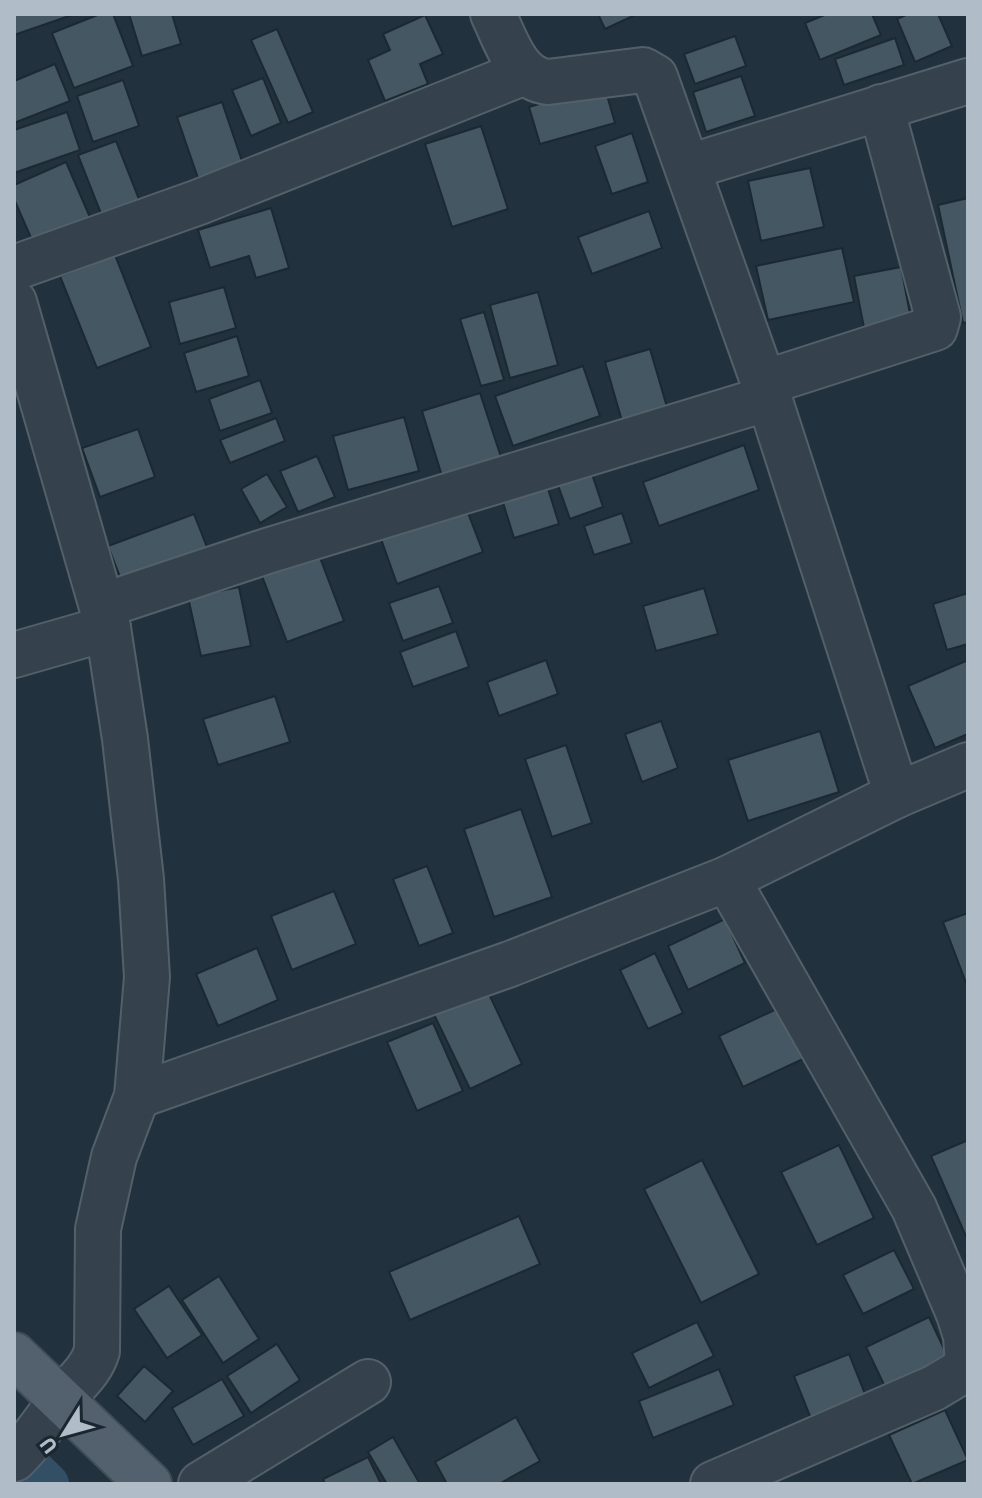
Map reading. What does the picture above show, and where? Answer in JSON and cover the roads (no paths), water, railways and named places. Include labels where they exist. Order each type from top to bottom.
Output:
[{"type":"main road","points":[[14,1355],[149,1484]]},
{"type":"street","points":[[493,14],[516,61],[536,79],[548,82],[638,70],[649,71],[655,77],[767,391],[897,795]]},
{"type":"street","points":[[14,268],[199,202],[525,72]]},
{"type":"street","points":[[689,167],[968,81]]},
{"type":"street","points":[[14,655],[267,551],[767,391],[935,328],[938,317],[881,107]]},
{"type":"street","points":[[14,305],[105,617],[141,879],[147,977],[137,1096],[114,1157],[98,1229],[97,1351],[87,1372],[24,1450]]},
{"type":"street","points":[[137,1096],[510,964],[727,879],[897,795],[968,765]]},
{"type":"street","points":[[713,1484],[934,1388],[968,1365],[966,1336],[959,1314],[914,1208],[727,879]]},
{"type":"street","points":[[201,1484],[368,1382]]},
{"type":"waterway","points":[[14,1451],[48,1484]]}]
